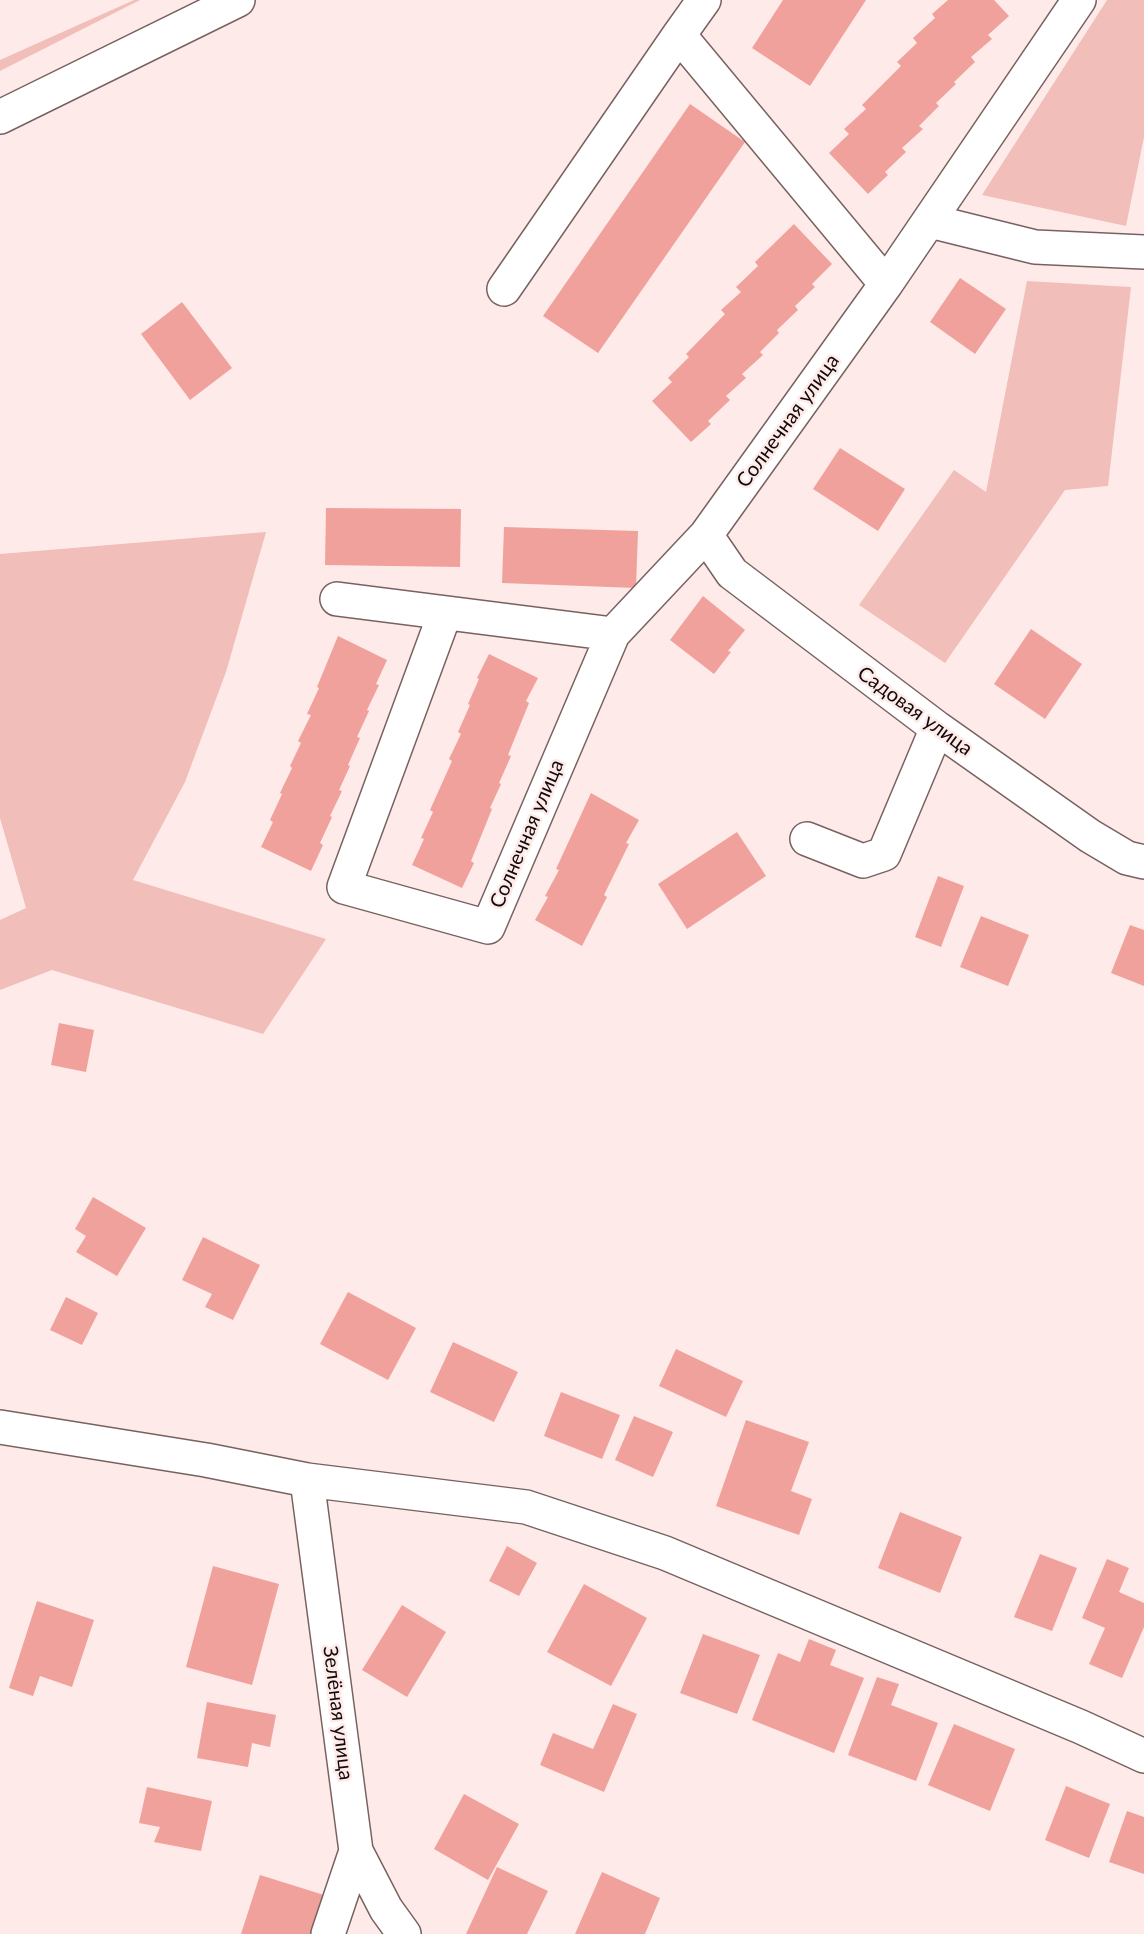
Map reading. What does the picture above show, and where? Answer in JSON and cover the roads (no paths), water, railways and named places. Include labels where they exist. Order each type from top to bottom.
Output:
[{"type":"street","points":[[0,117],[238,0]]},
{"type":"street","points":[[504,289],[704,0]]},
{"type":"street","name":"Солнечная улица","points":[[445,613],[344,887],[488,927],[613,634],[706,535],[930,221],[1079,0]]},
{"type":"street","points":[[680,35],[886,284]]},
{"type":"street","points":[[930,221],[1035,247],[1144,252]]},
{"type":"street","name":"Садовая улица","points":[[706,535],[732,573],[938,728],[1090,836],[1127,858],[1144,862]]},
{"type":"street","points":[[337,599],[613,634]]},
{"type":"street","points":[[807,839],[863,861],[884,854],[938,728]]},
{"type":"street","points":[[0,1427],[206,1460],[307,1480],[526,1507],[665,1553],[1059,1718],[1144,1756]]},
{"type":"street","name":"Зелёная улица","points":[[307,1480],[356,1851],[386,1909],[404,1934]]},
{"type":"street","points":[[328,1934],[356,1851]]}]
